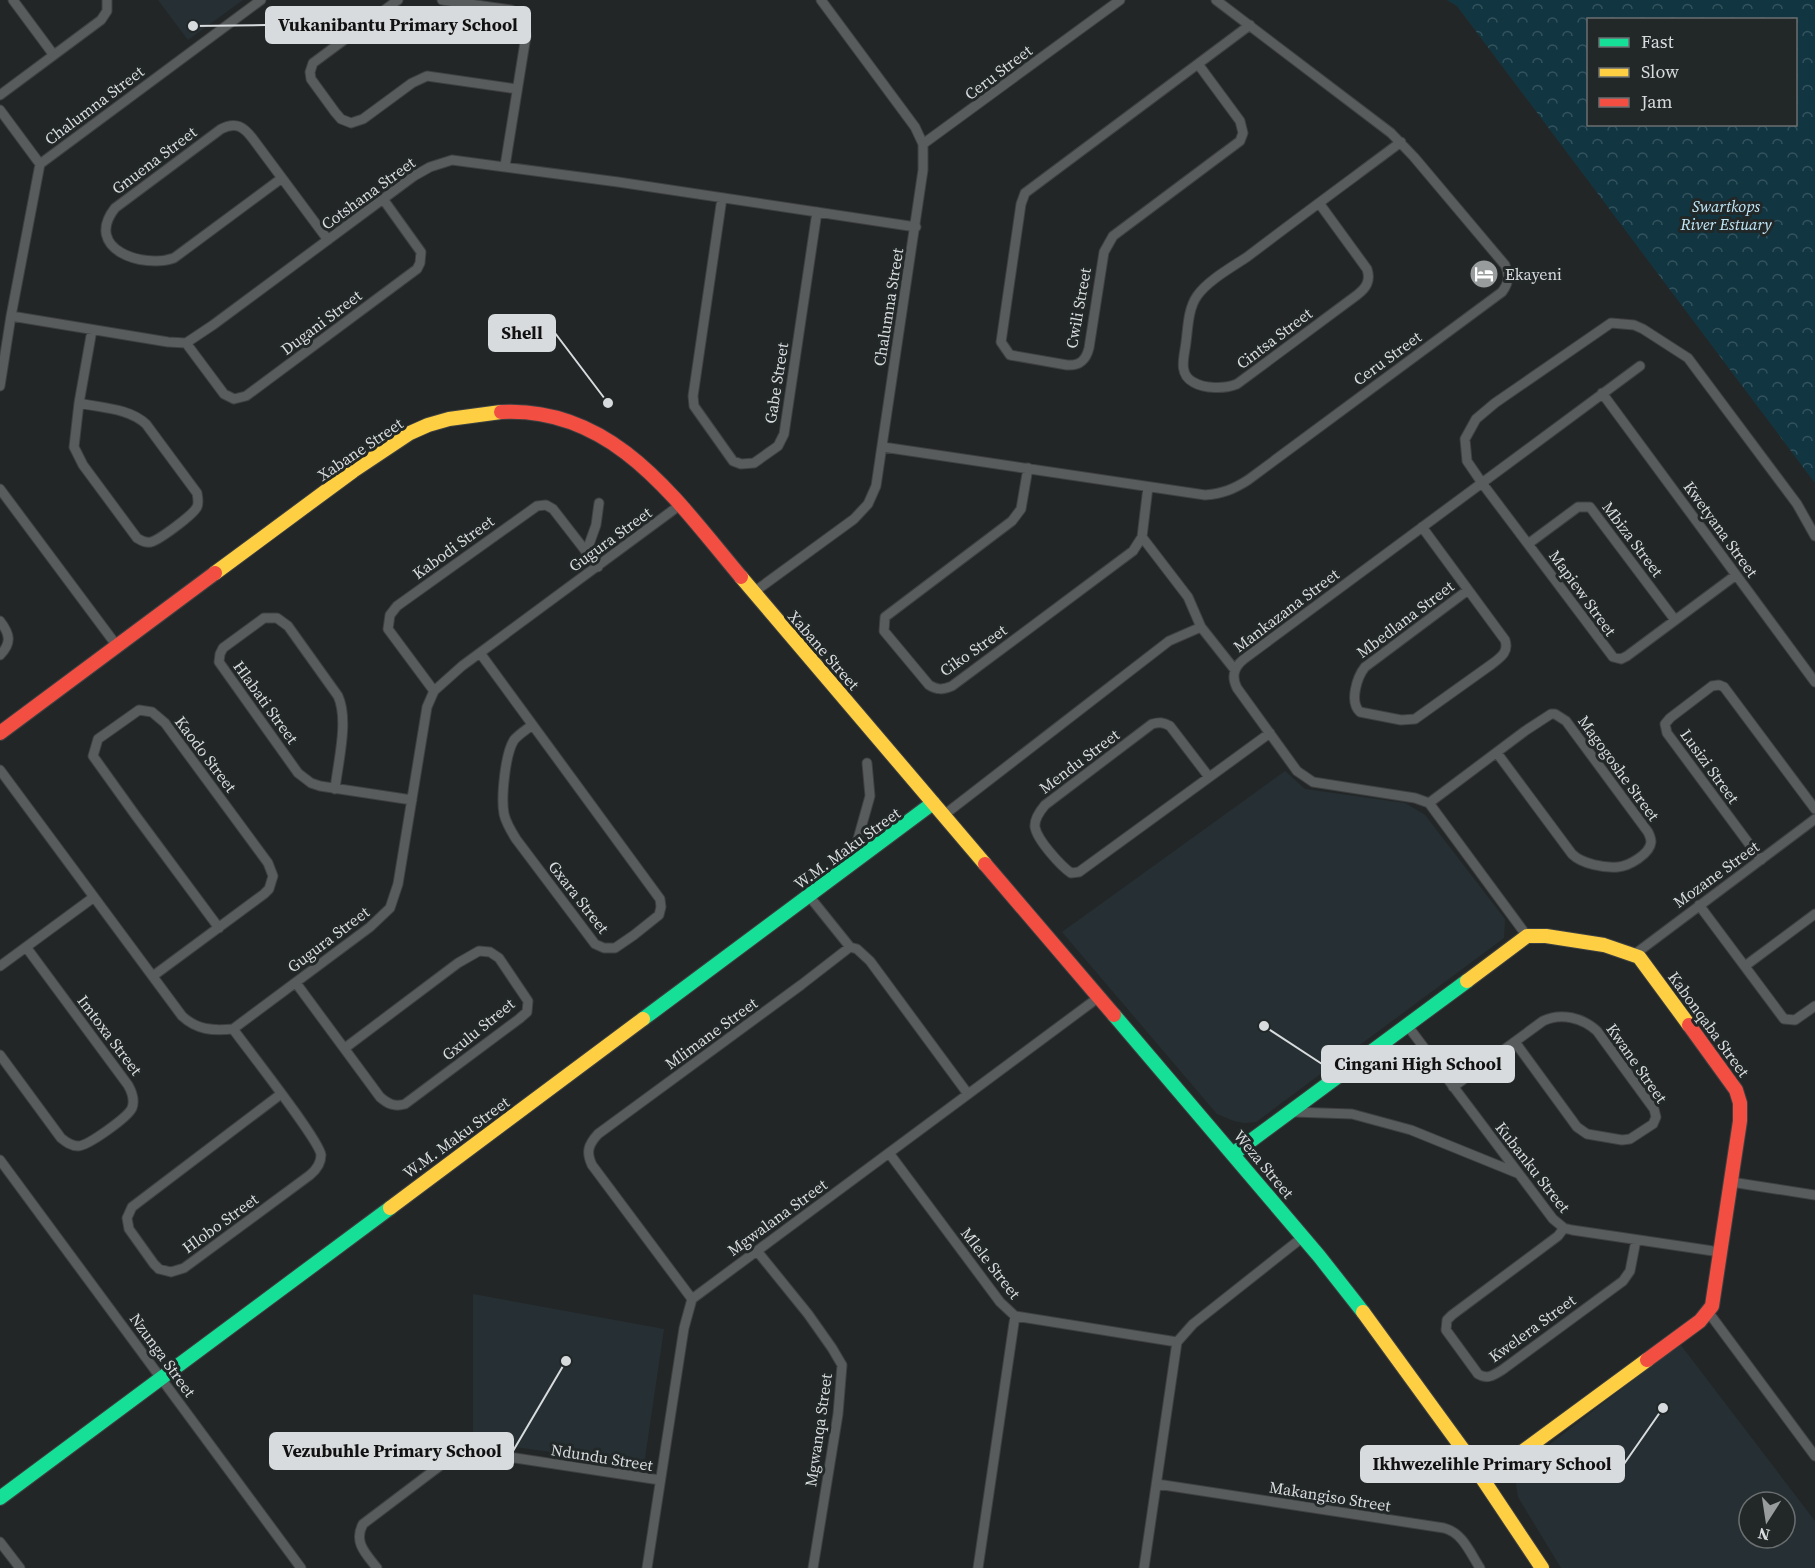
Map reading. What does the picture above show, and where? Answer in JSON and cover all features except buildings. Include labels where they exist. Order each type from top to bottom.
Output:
[{"type":"street","points":[[13,0],[53,54]]},
{"type":"street","points":[[0,95],[101,20],[107,11],[107,0]]},
{"type":"street","name":"Chalumna Street","points":[[0,386],[40,164],[261,0]]},
{"type":"street","points":[[398,0],[313,63],[310,72],[311,79],[341,119],[351,123],[363,119],[412,83],[427,76],[517,89]]},
{"type":"street","points":[[442,0],[511,10],[521,16],[524,21],[526,36],[505,166]]},
{"type":"street","name":"Chalumna Street","points":[[754,592],[854,519],[868,504],[876,486],[924,161],[922,144],[915,127],[821,0]]},
{"type":"street","name":"Ceru Street","points":[[883,447],[1205,495],[1221,493],[1238,487],[1502,292],[1507,286],[1508,276],[1505,265],[1401,142],[1323,79],[1216,0]]},
{"type":"street","name":"Ceru Street","points":[[922,144],[1115,2]]},
{"type":"street","name":"Cwili Street","points":[[1198,64],[1240,121],[1243,133],[1240,141],[1113,236],[1106,246],[1100,269],[1089,348],[1084,360],[1073,365],[1010,355],[1001,342],[1021,204],[1025,193],[1250,25]]},
{"type":"street","points":[[0,110],[40,164]]},
{"type":"street","name":"Gnuena Street","points":[[282,178],[174,258],[159,262],[127,256],[112,247],[108,241],[107,221],[115,208],[221,129],[231,124],[241,126],[246,130],[282,178],[328,240]]},
{"type":"street","name":"Cintsa Street","points":[[1319,203],[1367,269],[1369,276],[1367,285],[1357,295],[1237,384],[1220,388],[1190,380],[1183,370],[1183,362],[1192,307],[1197,295],[1319,203],[1401,142]]},
{"type":"street","name":"Cotshana Street","points":[[186,343],[414,176],[440,163],[464,161],[505,166],[916,227]]},
{"type":"street","name":"Gabe Street","points":[[722,198],[693,396],[694,406],[733,460],[745,466],[754,464],[778,446],[784,434],[817,212]]},
{"type":"street","name":"Dugani Street","points":[[186,343],[224,394],[234,399],[246,396],[417,269],[421,252],[383,199]]},
{"type":"street","points":[[11,316],[186,343]]},
{"type":"street","name":"Mapiew Street","points":[[1736,575],[1627,656],[1619,659],[1613,657],[1467,461],[1466,439],[1476,419],[1611,323],[1634,325],[1688,358],[1797,504],[1815,536]]},
{"type":"street","points":[[79,403],[127,412],[146,424],[197,493],[198,504],[194,512],[153,541],[147,542],[138,538],[76,454],[74,441],[79,403],[92,330]]},
{"type":"street","name":"Mankazana Street","points":[[1429,803],[1415,798],[1313,782],[1298,771],[1237,688],[1233,679],[1235,670],[1244,659],[1640,366]]},
{"type":"street","name":"Kwetyana Street","points":[[1602,393],[1815,682]]},
{"type":"street","name":"Xabane Street","points":[[0,733],[396,441],[422,428],[452,418],[482,412],[516,411],[549,416],[583,427],[634,457],[680,505],[933,803]]},
{"type":"street","name":"Ciko Street","points":[[1028,468],[1021,509],[1012,521],[885,617],[884,631],[928,685],[941,690],[952,686],[1125,558],[1138,545],[1142,537]]},
{"type":"street","points":[[1148,487],[1142,537],[1188,597],[1201,627],[1235,670]]},
{"type":"street","points":[[0,489],[117,646]]},
{"type":"street","points":[[587,553],[596,525],[599,502]]},
{"type":"street","name":"Kabodi Street","points":[[434,691],[388,629],[390,615],[397,606],[537,506],[546,505],[553,509],[598,567]]},
{"type":"street","name":"Gugura Street","points":[[233,1029],[376,922],[390,908],[398,884],[425,719],[434,691],[450,675],[680,505]]},
{"type":"street","name":"Mbiza Street","points":[[1527,543],[1578,507],[1584,505],[1590,507],[1675,620]]},
{"type":"street","name":"Mbedlana Street","points":[[1422,527],[1506,641],[1506,649],[1502,656],[1415,719],[1401,720],[1360,712],[1356,709],[1354,702],[1358,680],[1365,667],[1468,590]]},
{"type":"street","name":"Hlabati Street","points":[[335,789],[343,720],[342,704],[288,626],[277,618],[264,618],[223,648],[219,662],[298,773],[311,783],[335,789],[412,800]]},
{"type":"street","points":[[0,621],[6,629],[9,640],[0,656]]},
{"type":"street","points":[[944,815],[1169,641],[1201,627]]},
{"type":"street","name":"Gxara Street","points":[[480,654],[660,898],[661,907],[656,920],[615,948],[604,948],[595,944],[516,839],[507,823],[503,810],[503,798],[509,754],[515,740],[532,726]]},
{"type":"street","name":"Lusizi Street","points":[[1761,860],[1667,733],[1665,724],[1670,718],[1712,686],[1724,687],[1815,809]]},
{"type":"street","name":"Kaodo Street","points":[[153,976],[219,927],[269,889],[273,876],[272,870],[165,723],[152,712],[139,710],[98,739],[93,756],[219,927]]},
{"type":"street","name":"Magogoshe Street","points":[[1429,803],[1525,731],[1551,714],[1560,716],[1648,832],[1651,842],[1648,850],[1620,867],[1579,860],[1572,854],[1497,753]]},
{"type":"street","name":"Mendu Street","points":[[1209,777],[1170,726],[1158,722],[1152,724],[1045,805],[1038,816],[1035,827],[1039,838],[1060,863],[1071,873],[1079,872],[1270,733]]},
{"type":"street","points":[[858,860],[856,846],[870,796],[867,763]]},
{"type":"street","points":[[0,770],[174,1006],[189,1022],[208,1030],[233,1029]]},
{"type":"street","name":"Weza Street","points":[[933,803],[1233,1154],[1355,1301],[1418,1384],[1485,1479],[1542,1568]]},
{"type":"street","name":"W.M. Maku Street","points":[[0,1498],[933,803]]},
{"type":"street","points":[[1429,803],[1527,936]]},
{"type":"street","name":"Mozane Street","points":[[1635,954],[1815,819]]},
{"type":"street","points":[[0,966],[94,897]]},
{"type":"street","points":[[809,897],[850,946],[858,949],[870,961],[968,1094]]},
{"type":"street","points":[[1699,905],[1784,1018],[1791,1021],[1798,1019],[1815,1006]]},
{"type":"street","points":[[1744,966],[1815,914]]},
{"type":"street","points":[[1233,1154],[1527,936],[1557,938],[1626,950],[1635,954]]},
{"type":"street","name":"Mlimane Street","points":[[692,1299],[592,1166],[588,1157],[590,1143],[598,1134],[801,985],[850,946]]},
{"type":"street","name":"Imtoxa Street","points":[[0,1055],[66,1142],[78,1146],[90,1142],[124,1117],[131,1109],[133,1095],[128,1085],[26,947]]},
{"type":"street","name":"Gxulu Street","points":[[296,983],[380,1097],[392,1105],[405,1104],[519,1019],[527,1012],[528,1001],[499,958],[490,952],[479,951],[458,963],[345,1048]]},
{"type":"street","name":"Kabonqaba Street","points":[[1635,954],[1739,1094],[1742,1108],[1714,1299],[1709,1313]]},
{"type":"street","name":"Mgwalana Street","points":[[692,1299],[1099,996]]},
{"type":"street","name":"Kwane Street","points":[[1453,1087],[1515,1042],[1549,1018],[1571,1018],[1585,1022],[1597,1031],[1654,1109],[1656,1117],[1653,1124],[1632,1138],[1622,1140],[1584,1133],[1577,1127],[1515,1042]]},
{"type":"street","name":"Kubanku Street","points":[[1407,1025],[1516,1173],[1553,1219],[1564,1228],[1720,1252]]},
{"type":"street","name":"Hlobo Street","points":[[233,1029],[281,1094],[319,1149],[321,1155],[318,1166],[310,1175],[184,1268],[171,1272],[159,1269],[129,1229],[127,1218],[132,1207],[281,1094]]},
{"type":"street","points":[[1290,1112],[1352,1114],[1411,1130],[1516,1173]]},
{"type":"street","name":"Mlele Street","points":[[889,1153],[1000,1302],[1015,1316],[1177,1342]]},
{"type":"street","name":"Nzunga Street","points":[[0,1160],[301,1568]]},
{"type":"street","points":[[1731,1182],[1815,1195]]},
{"type":"street","name":"Kwelera Street","points":[[1564,1228],[1558,1236],[1447,1320],[1446,1330],[1478,1374],[1490,1376],[1502,1370],[1623,1281],[1630,1271],[1636,1240]]},
{"type":"street","points":[[1144,1568],[1177,1342],[1193,1324],[1303,1237]]},
{"type":"street","name":"Mgwanqa Street","points":[[757,1251],[808,1314],[842,1365],[837,1414],[813,1568]]},
{"type":"street","points":[[647,1568],[686,1320],[692,1299]]},
{"type":"street","points":[[1485,1479],[1709,1313],[1815,1456]]},
{"type":"street","points":[[978,1568],[1015,1316]]},
{"type":"street","name":"Ndundu Street","points":[[376,1568],[359,1543],[358,1534],[363,1524],[449,1459],[459,1454],[482,1453],[660,1480]]},
{"type":"street","name":"Makangiso Street","points":[[1157,1484],[1452,1530],[1461,1537],[1480,1568]]},
{"type":"street","points":[[0,1542],[20,1568]]},
{"type":"shaded area","points":[[158,0],[243,0],[188,40]]},
{"type":"shaded area","points":[[1285,771],[1305,789],[1405,803],[1425,815],[1505,919],[1504,938],[1256,1122],[1244,1123],[1217,1114],[1062,932]]},
{"type":"shaded area","points":[[473,1294],[664,1329],[644,1465],[473,1441]]},
{"type":"shaded area","points":[[1680,1344],[1791,1490],[1737,1490],[1737,1550],[1797,1550],[1797,1497],[1815,1521],[1815,1568],[1561,1568],[1518,1497],[1514,1472]]},
{"type":"green space","name":"Swartkops River Estuary","points":[[1447,0],[1815,0],[1815,483],[1457,6]]},
{"type":"traffic: fast","points":[[643,1019],[933,803]]},
{"type":"traffic: fast","points":[[1233,1154],[1467,981]]},
{"type":"traffic: fast","points":[[1114,1015],[1319,1256],[1363,1312]]},
{"type":"traffic: fast","points":[[0,1498],[390,1208]]},
{"type":"traffic: slow","points":[[215,573],[353,471],[410,433],[449,419],[501,412]]},
{"type":"traffic: slow","points":[[741,577],[985,864]]},
{"type":"traffic: slow","points":[[1467,981],[1527,936],[1546,936],[1604,945],[1639,957],[1689,1025]]},
{"type":"traffic: slow","points":[[390,1208],[643,1019]]},
{"type":"traffic: slow","points":[[1363,1312],[1462,1448],[1542,1568]]},
{"type":"traffic: slow","points":[[1485,1479],[1647,1360]]},
{"type":"traffic: jam","points":[[501,412],[541,414],[577,424],[609,441],[639,463],[666,489],[741,577]]},
{"type":"traffic: jam","points":[[0,733],[215,573]]},
{"type":"traffic: jam","points":[[985,864],[1114,1015]]},
{"type":"traffic: jam","points":[[1647,1360],[1700,1321],[1712,1306],[1740,1121],[1740,1103],[1736,1090],[1689,1025]]},
{"type":"place","name":"Vukanibantu Primary School","points":[[193,26]]},
{"type":"place","name":"Ekayeni","points":[[1484,274]]},
{"type":"place","name":"Shell","points":[[608,403]]},
{"type":"place","name":"Cingani High School","points":[[1264,1026]]},
{"type":"place","name":"Vezubuhle Primary School","points":[[566,1361]]},
{"type":"place","name":"Ikhwezelihle Primary School","points":[[1663,1408]]}]
